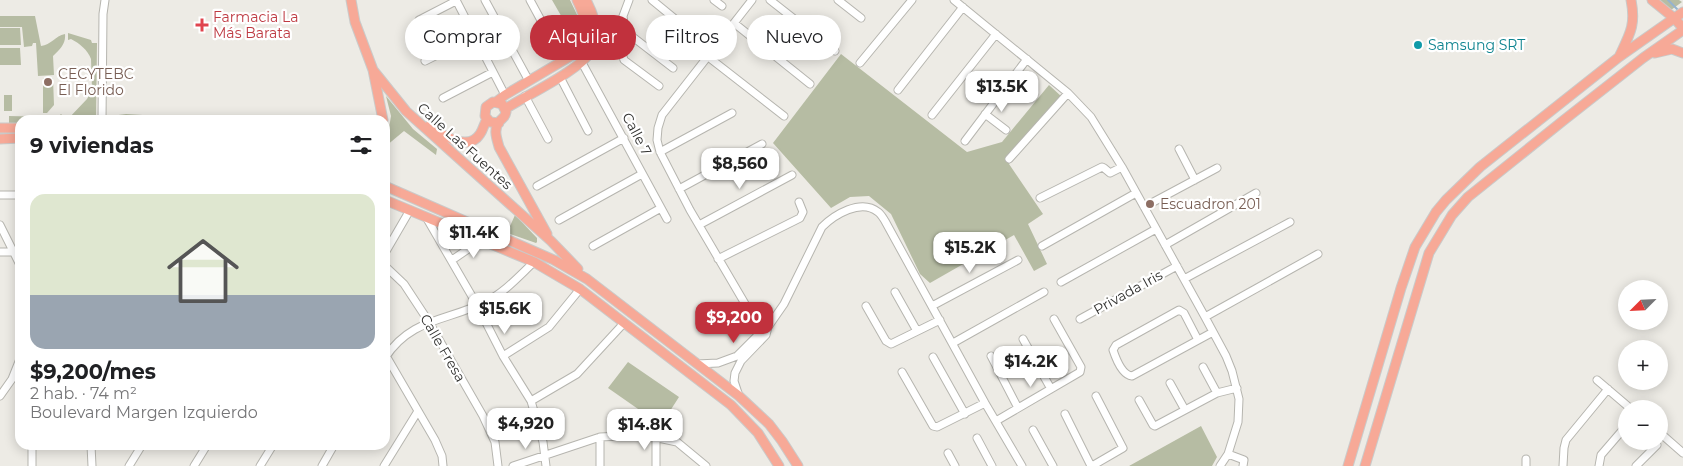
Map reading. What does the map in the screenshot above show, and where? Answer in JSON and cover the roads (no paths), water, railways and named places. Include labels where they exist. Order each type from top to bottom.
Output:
[{"type":"main road","points":[[350,0],[355,22],[373,70],[382,115]]},
{"type":"main road","points":[[577,0],[583,15]]},
{"type":"main road","points":[[505,109],[582,62],[588,56],[593,48],[596,32],[592,12],[586,0]]},
{"type":"main road","points":[[1619,57],[1631,33],[1634,21],[1631,0]]},
{"type":"main road","points":[[1365,466],[1429,253],[1452,215],[1468,197],[1643,58],[1683,29],[1674,18],[1652,0]]},
{"type":"main road","points":[[1348,466],[1415,247],[1436,212],[1462,184],[1513,140],[1619,57],[1683,12]]},
{"type":"main road","points":[[1643,58],[1664,49],[1672,48],[1683,54]]},
{"type":"main road","points":[[499,123],[493,123],[487,119],[484,112],[486,107],[496,102],[504,94],[562,61]]},
{"type":"main road","name":"Calle Las Fuentes","points":[[373,70],[406,111],[551,241],[587,278]]},
{"type":"main road","points":[[496,102],[502,104],[505,109],[505,116],[499,123],[496,134],[499,147],[551,241]]},
{"type":"main road","points":[[406,111],[451,140],[462,142],[474,140],[480,135],[487,119]]},
{"type":"main road","points":[[0,128],[15,128]]},
{"type":"main road","points":[[0,138],[15,138]]},
{"type":"main road","points":[[390,188],[480,226],[554,260],[587,278],[739,396],[769,424],[798,466]]},
{"type":"main road","points":[[390,202],[534,262],[580,289],[731,405],[758,433],[779,466]]},
{"type":"main road","points":[[439,222],[477,228],[480,226]]},
{"type":"main road","points":[[1415,247],[1413,274],[1416,280],[1420,282]]},
{"type":"street","points":[[102,115],[105,0]]},
{"type":"street","points":[[485,0],[529,81]]},
{"type":"street","points":[[530,0],[562,61]]},
{"type":"street","points":[[623,15],[630,0]]},
{"type":"street","points":[[652,0],[670,15]]},
{"type":"street","points":[[714,0],[722,6]]},
{"type":"street","points":[[737,19],[752,0]]},
{"type":"street","points":[[770,0],[789,15]]},
{"type":"street","points":[[838,0],[861,18]]},
{"type":"street","points":[[860,63],[912,0]]},
{"type":"street","points":[[954,0],[1068,93],[1091,117],[1122,167],[1226,356],[1237,388],[1239,399],[1238,422],[1228,454],[1220,466]]},
{"type":"street","points":[[429,15],[456,1],[464,15]]},
{"type":"street","points":[[898,90],[963,8]]},
{"type":"street","points":[[737,25],[810,84]]},
{"type":"street","points":[[932,115],[996,34]]},
{"type":"street","points":[[636,39],[673,68]]},
{"type":"street","points":[[965,141],[1027,59]]},
{"type":"street","points":[[487,60],[504,94]]},
{"type":"street","points":[[626,60],[658,86]]},
{"type":"street","points":[[704,60],[662,115],[657,140],[660,152],[679,189],[718,259],[763,333]]},
{"type":"street","points":[[712,60],[784,116]]},
{"type":"street","name":"Calle 7","points":[[582,62],[667,219]]},
{"type":"street","points":[[443,98],[493,72]]},
{"type":"street","points":[[560,76],[588,131]]},
{"type":"street","points":[[1011,80],[1032,97]]},
{"type":"street","points":[[1009,159],[1068,93]]},
{"type":"street","points":[[525,96],[548,139]]},
{"type":"street","points":[[660,152],[732,113]]},
{"type":"street","points":[[984,114],[1006,130]]},
{"type":"street","points":[[537,186],[624,138]]},
{"type":"street","points":[[679,189],[762,144]]},
{"type":"street","points":[[1179,149],[1195,180]]},
{"type":"street","points":[[1040,198],[1102,167],[1110,173],[1122,167]]},
{"type":"street","points":[[1144,207],[1218,168]]},
{"type":"street","points":[[559,220],[642,174]]},
{"type":"street","points":[[699,225],[792,175]]},
{"type":"street","points":[[1042,246],[1136,193]]},
{"type":"street","points":[[1164,244],[1256,193]]},
{"type":"street","points":[[0,195],[15,195]]},
{"type":"street","points":[[718,259],[800,218],[803,212],[799,202]]},
{"type":"street","points":[[739,396],[734,381],[739,358],[763,333],[784,304],[822,227],[828,220],[848,210],[861,207],[869,208],[878,212],[885,221],[985,403],[1022,466]]},
{"type":"street","points":[[592,246],[661,208]]},
{"type":"street","points":[[390,244],[410,210]]},
{"type":"street","points":[[426,217],[530,401],[544,442],[546,466]]},
{"type":"street","points":[[1184,279],[1290,222]]},
{"type":"street","points":[[0,225],[14,252],[0,252]]},
{"type":"street","points":[[1061,282],[1156,229]]},
{"type":"street","points":[[452,260],[474,245],[479,238]]},
{"type":"street","points":[[1205,317],[1318,254]]},
{"type":"street","points":[[932,306],[1018,260]]},
{"type":"street","points":[[390,351],[402,338],[429,322],[486,302],[506,289],[534,262]]},
{"type":"street","name":"Privada Iris","points":[[1080,319],[1177,266]]},
{"type":"street","name":"Calle Fresa","points":[[390,271],[404,284],[429,322],[483,416],[495,442],[498,466]]},
{"type":"street","points":[[503,356],[549,327],[580,289]]},
{"type":"street","points":[[895,292],[917,331]]},
{"type":"street","points":[[952,343],[1044,292]]},
{"type":"street","points":[[866,306],[888,343],[891,344],[940,320]]},
{"type":"street","points":[[1198,340],[1181,310],[1114,347],[1114,353],[1123,371],[1130,376],[1198,340],[1213,332]]},
{"type":"street","points":[[996,421],[1081,371],[1054,319]]},
{"type":"street","points":[[530,401],[577,374],[624,323]]},
{"type":"street","points":[[1023,339],[1051,389]]},
{"type":"street","points":[[991,356],[1018,408]]},
{"type":"street","points":[[933,357],[965,414]]},
{"type":"street","points":[[697,364],[718,363],[739,358]]},
{"type":"street","points":[[390,364],[435,440],[442,456],[443,466]]},
{"type":"street","points":[[1203,367],[1217,393]]},
{"type":"street","points":[[0,396],[15,372]]},
{"type":"street","points":[[902,372],[933,426],[965,414],[985,403]]},
{"type":"street","points":[[1597,380],[1621,400]]},
{"type":"street","points":[[1170,383],[1185,410]]},
{"type":"street","points":[[1139,400],[1155,426],[1217,393],[1237,388]]},
{"type":"street","points":[[1563,466],[1566,440],[1608,389]]},
{"type":"street","points":[[1065,414],[1091,466],[1120,450],[1123,448],[1096,396]]},
{"type":"street","points":[[384,466],[418,411]]},
{"type":"street","points":[[1033,430],[1053,466]]},
{"type":"street","points":[[513,466],[600,437],[644,435],[656,436],[676,442],[706,466]]},
{"type":"street","points":[[1600,466],[1601,455],[1618,435]]},
{"type":"street","points":[[656,436],[656,466]]},
{"type":"street","points":[[600,437],[600,466]]},
{"type":"street","points":[[977,438],[992,466]]},
{"type":"street","points":[[1668,440],[1683,453]]},
{"type":"street","points":[[32,450],[32,466]]},
{"type":"street","points":[[91,450],[92,466]]},
{"type":"street","points":[[129,466],[139,450]]},
{"type":"street","points":[[194,466],[203,450]]},
{"type":"street","points":[[260,466],[270,450]]},
{"type":"street","points":[[322,466],[331,450]]},
{"type":"street","points":[[1636,466],[1652,450]]},
{"type":"street","points":[[948,453],[956,466]]},
{"type":"street","points":[[1228,454],[1244,460],[1243,466]]},
{"type":"waterway","points":[[1668,0],[1679,11]]},
{"type":"place","name":"Farmacia La Más Barata","points":[[202,25]]},
{"type":"place","name":"Samsung SRT","points":[[1418,45]]},
{"type":"place","name":"CECYTEBC El Florido","points":[[48,82]]},
{"type":"place","name":"Escuadron 201","points":[[1150,204]]}]
